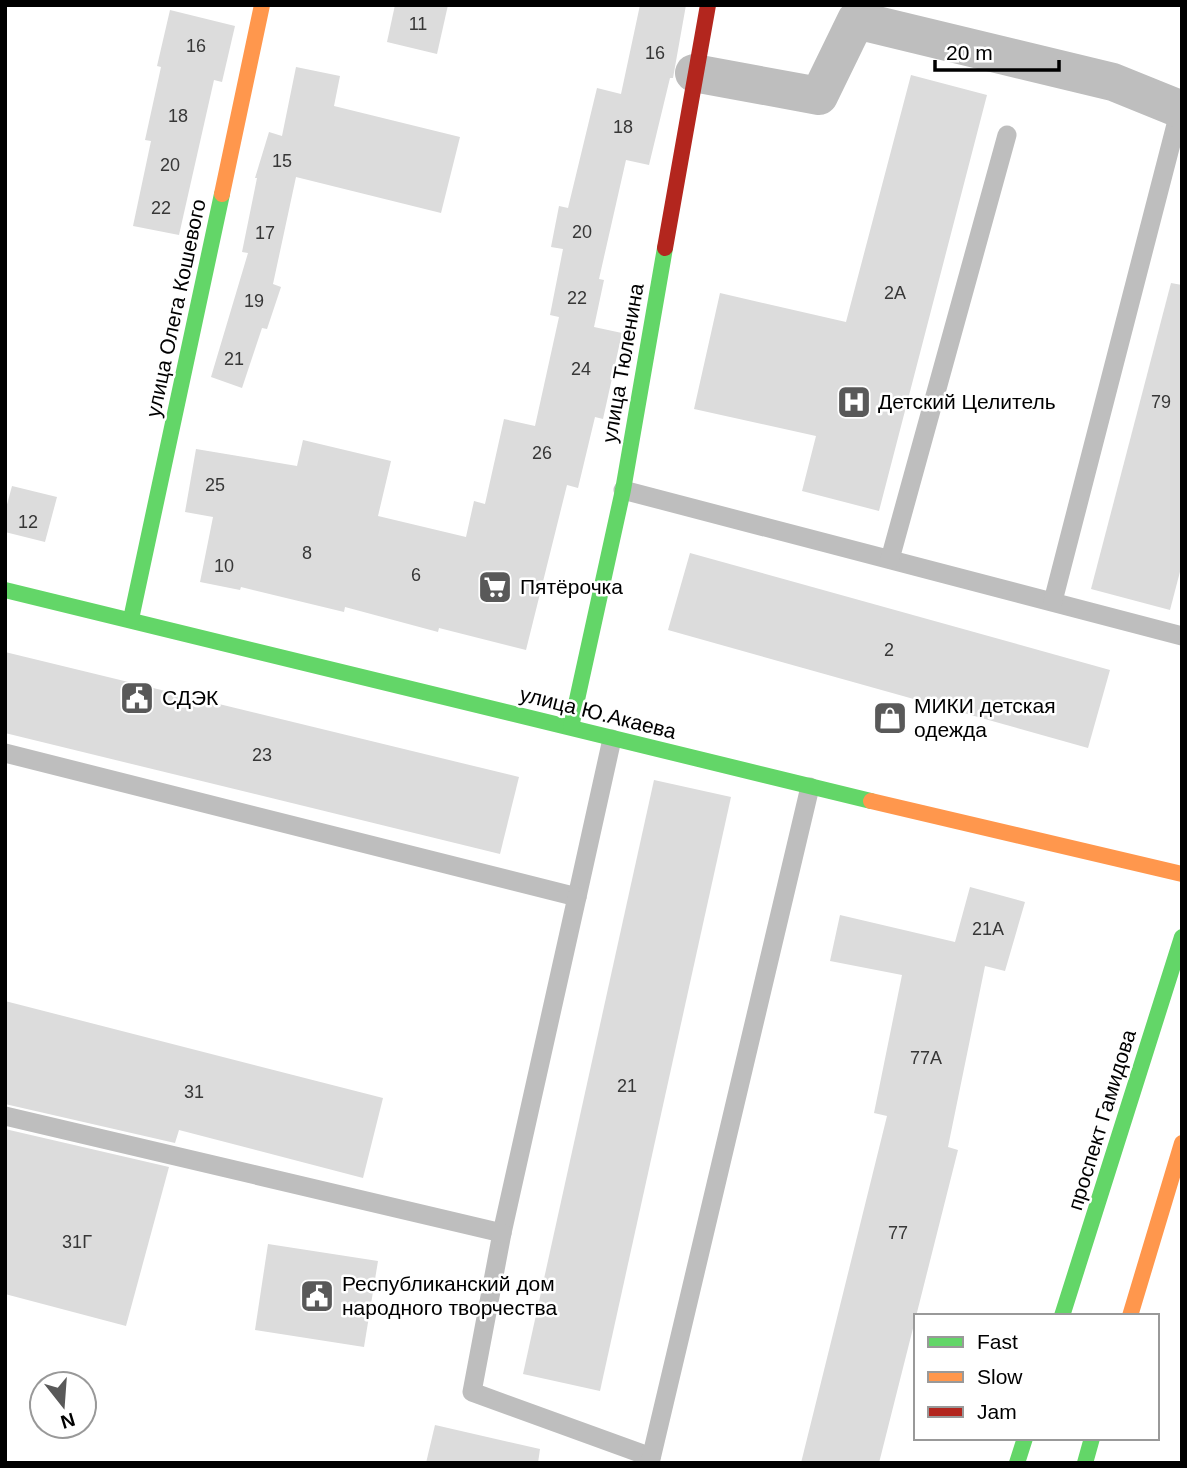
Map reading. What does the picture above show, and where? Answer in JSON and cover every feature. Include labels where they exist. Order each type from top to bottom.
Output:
[{"type":"main road","name":"улица Олега Кошевого","points":[[131,620],[262,5]]},
{"type":"main road","name":"улица Тюленина","points":[[571,727],[622,490],[708,5]]},
{"type":"main road","name":"улица Ю.Акаева","points":[[5,590],[810,787],[1182,874]]},
{"type":"main road","name":"проспект Гамидова","points":[[1063,1314],[1182,937]]},
{"type":"main road","points":[[1131,1314],[1182,1143]]},
{"type":"main road","points":[[1017,1463],[1024,1440]]},
{"type":"main road","points":[[1085,1463],[1092,1440]]},
{"type":"street","points":[[694,73],[819,96],[856,20],[1113,82],[1181,109]]},
{"type":"lane","points":[[1053,601],[1181,109]]},
{"type":"lane","points":[[890,559],[1007,135]]},
{"type":"lane","points":[[622,490],[1182,636]]},
{"type":"lane","points":[[612,739],[502,1233],[472,1392],[651,1460],[810,787]]},
{"type":"lane","points":[[5,753],[578,897]]},
{"type":"lane","points":[[5,1116],[502,1233]]},
{"type":"building","points":[[395,5],[448,5],[437,54],[387,42]]},
{"type":"building","points":[[640,5],[686,5],[673,78],[670,78],[649,165],[626,160],[599,279],[604,280],[594,327],[622,333],[603,419],[595,417],[578,488],[567,485],[526,650],[439,628],[438,632],[345,607],[344,612],[241,587],[240,590],[200,582],[213,517],[185,512],[196,449],[297,466],[303,440],[391,461],[378,516],[466,537],[474,501],[485,504],[504,419],[535,426],[559,317],[550,315],[563,249],[551,247],[559,206],[568,208],[597,88],[621,94]]},
{"type":"building","points":[[170,10],[235,26],[222,82],[214,80],[179,235],[133,226],[151,141],[145,140],[161,67],[157,66]]},
{"type":"building","points":[[296,67],[340,76],[334,106],[460,137],[441,213],[296,177],[273,284],[281,287],[267,329],[262,328],[242,388],[211,377],[248,253],[242,252],[255,178],[269,132],[282,136]]},
{"type":"building","points":[[911,75],[987,95],[879,511],[802,491],[816,436],[694,409],[720,293],[846,322]]},
{"type":"building","points":[[1171,283],[1182,285],[1182,564],[1170,610],[1091,589]]},
{"type":"building","points":[[12,486],[57,497],[45,542],[5,532],[5,512]]},
{"type":"building","points":[[690,553],[1110,670],[1088,748],[668,630]]},
{"type":"building","points":[[5,652],[519,777],[500,854],[5,733]]},
{"type":"building","points":[[654,780],[731,797],[600,1391],[523,1374]]},
{"type":"building","points":[[970,887],[1025,902],[1005,971],[985,966],[948,1147],[958,1150],[917,1314],[914,1314],[914,1324],[879,1463],[801,1463],[887,1116],[874,1113],[902,975],[830,961],[840,915],[955,942]]},
{"type":"building","points":[[5,1001],[383,1098],[363,1178],[179,1130],[175,1143],[5,1104]]},
{"type":"building","points":[[5,1129],[169,1167],[126,1326],[5,1294]]},
{"type":"building","name":"Республиканский дом народного творчества","points":[[268,1244],[378,1261],[364,1347],[255,1330]]},
{"type":"building","points":[[435,1425],[540,1449],[538,1463],[426,1463]]},
{"type":"traffic: fast","points":[[131,619],[222,194]]},
{"type":"traffic: fast","points":[[571,727],[623,490],[665,248]]},
{"type":"traffic: fast","points":[[5,590],[871,801]]},
{"type":"traffic: fast","points":[[1063,1314],[1182,937]]},
{"type":"traffic: fast","points":[[1017,1463],[1024,1440]]},
{"type":"traffic: fast","points":[[1085,1463],[1091,1440]]},
{"type":"traffic: slow","points":[[222,194],[262,5]]},
{"type":"traffic: slow","points":[[871,801],[1182,874]]},
{"type":"traffic: slow","points":[[1131,1314],[1182,1143]]},
{"type":"traffic: jam","points":[[665,248],[708,5]]},
{"type":"place","name":"Детский Целитель","points":[[854,402]]},
{"type":"place","name":"Пятёрочка","points":[[495,587]]},
{"type":"place","name":"СДЭК","points":[[137,698]]},
{"type":"place","name":"МИКИ детская одежда","points":[[890,718]]},
{"type":"place","name":"Республиканский дом народного творчества","points":[[317,1296]]}]
